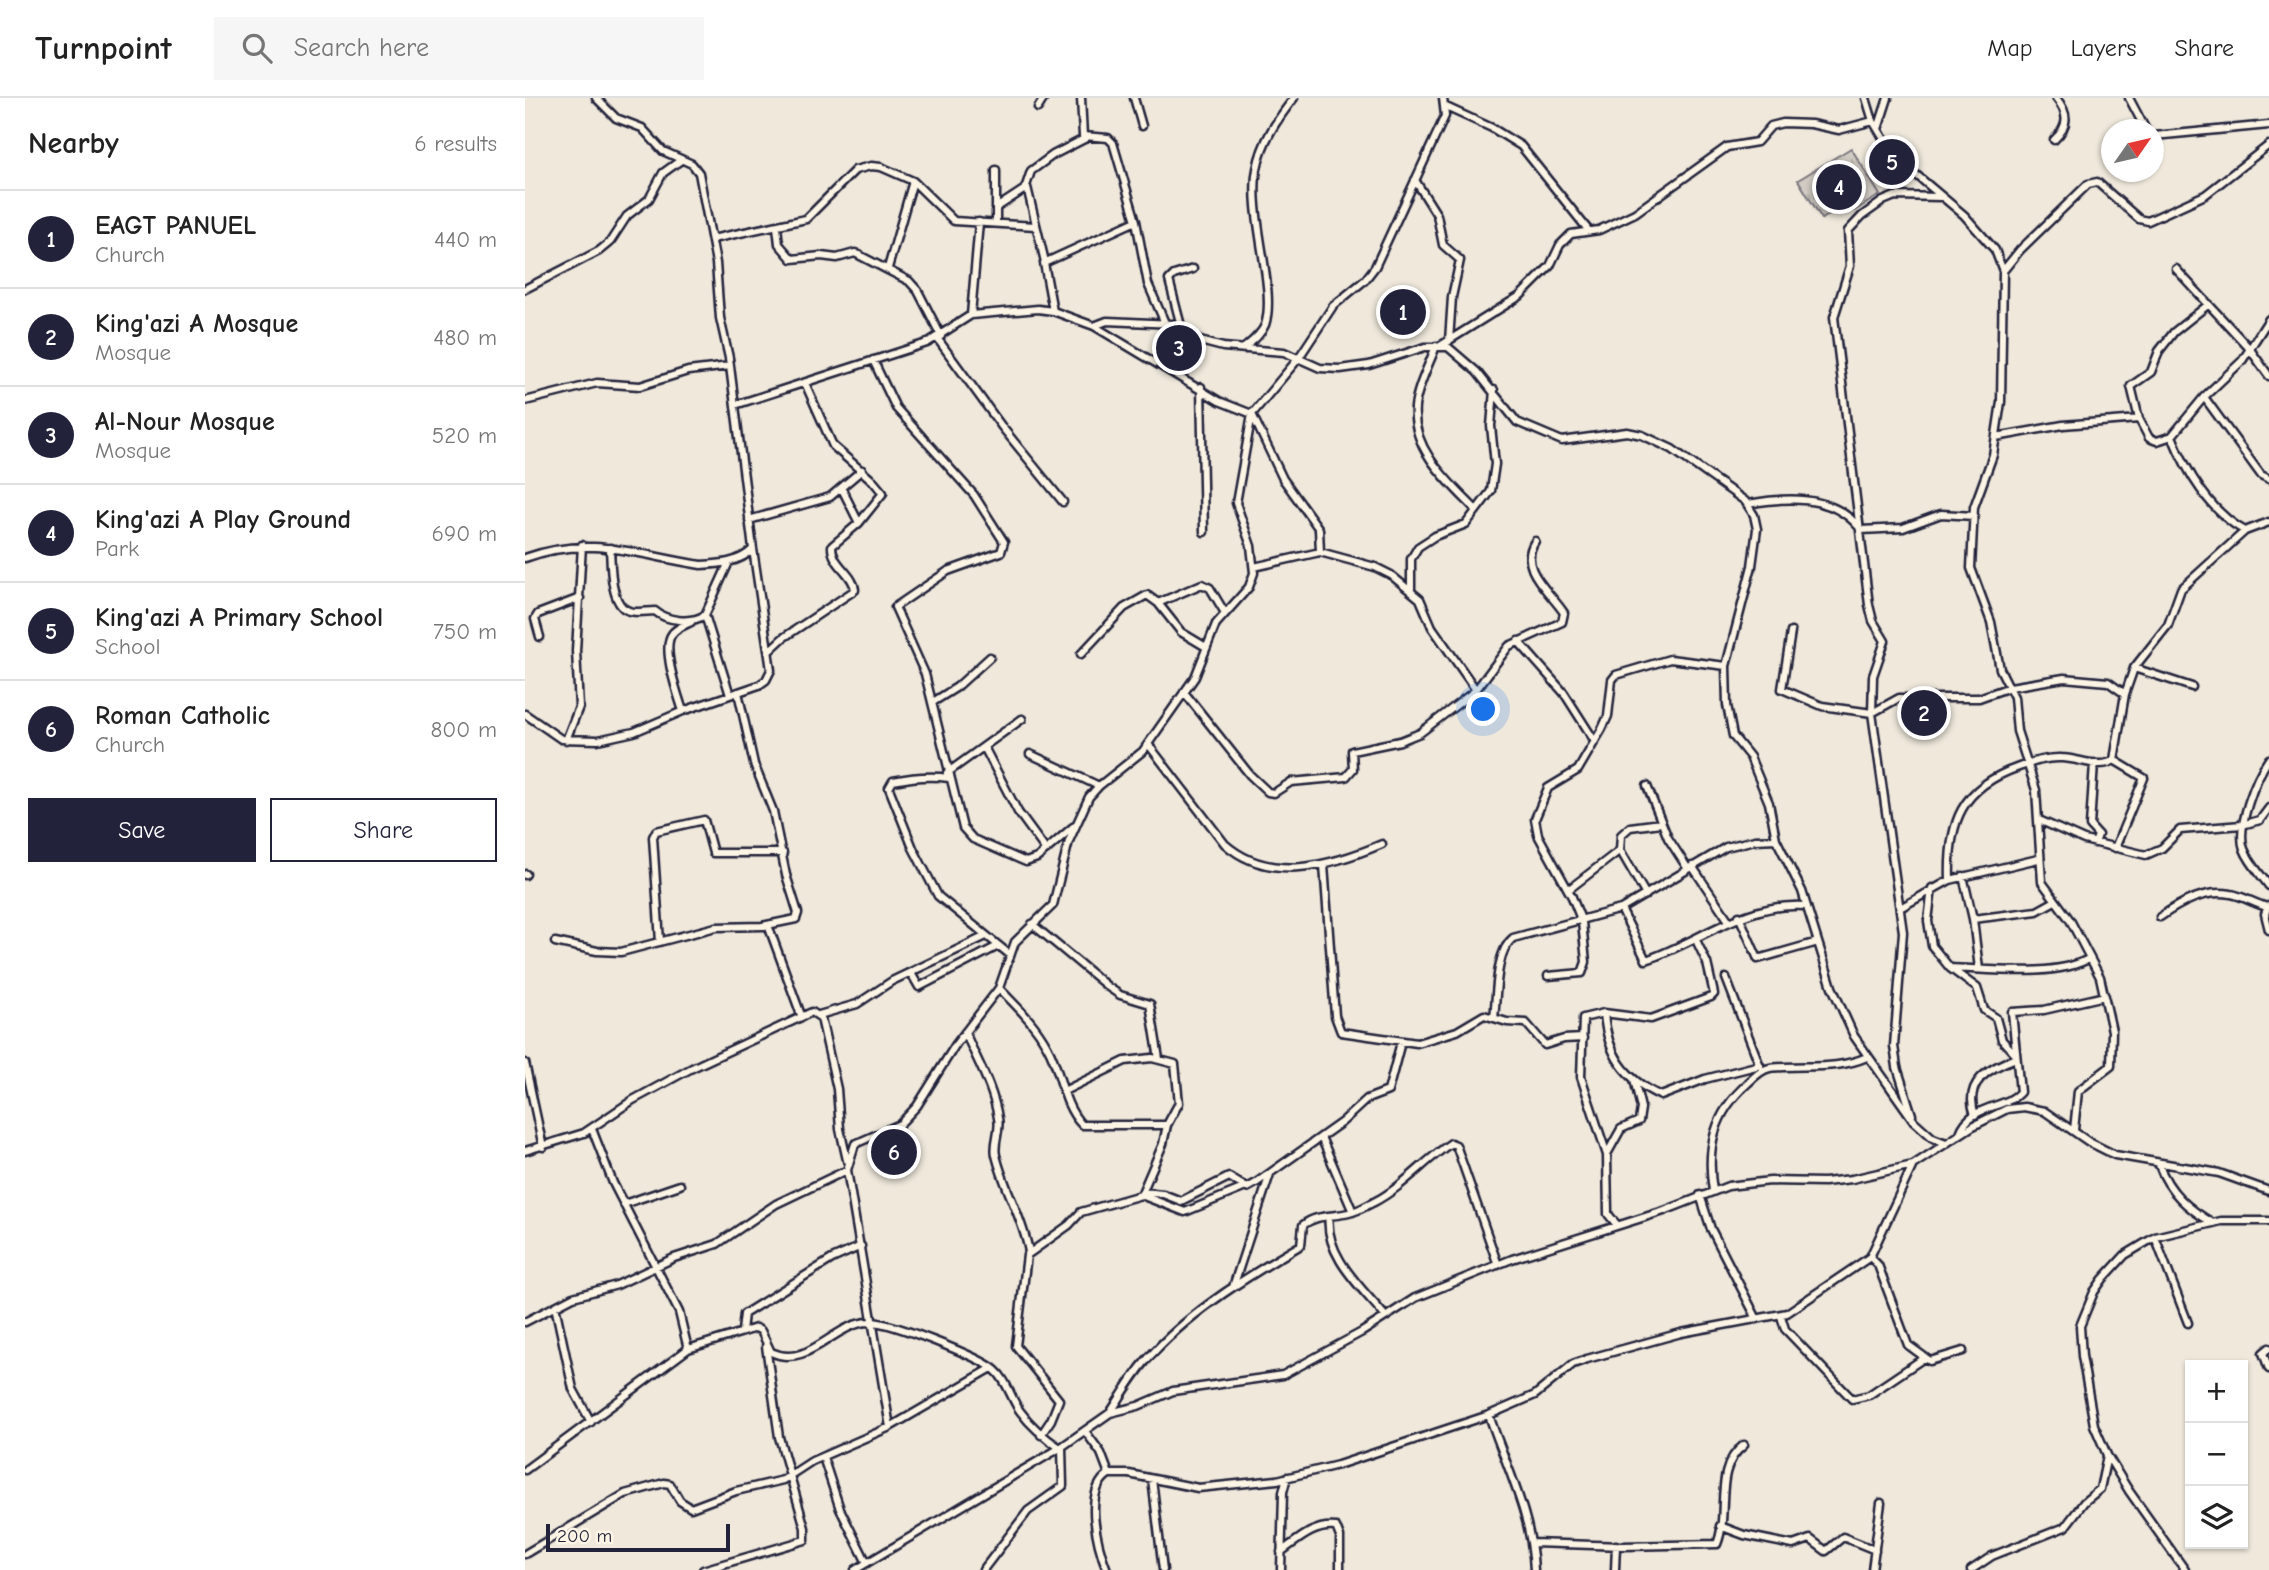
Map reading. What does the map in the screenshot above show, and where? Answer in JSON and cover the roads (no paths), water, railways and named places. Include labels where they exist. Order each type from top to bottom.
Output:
[{"type":"street","points":[[525,714],[557,737],[566,740],[616,738],[767,680],[771,670],[730,366],[720,318],[712,239],[698,170],[663,151],[642,128],[616,118],[596,98]]},
{"type":"street","points":[[1038,108],[1044,98]]},
{"type":"street","points":[[1081,98],[1081,133],[1086,138]]},
{"type":"street","points":[[1135,98],[1142,126]]},
{"type":"street","points":[[1243,349],[1262,332],[1267,308],[1257,219],[1256,172],[1271,129],[1294,98]]},
{"type":"street","points":[[847,1160],[855,1144],[907,1118],[965,1032],[999,988],[1015,942],[1053,905],[1075,826],[1089,797],[1136,758],[1148,744],[1195,677],[1206,647],[1224,613],[1249,587],[1254,566],[1250,538],[1236,503],[1252,414],[1298,359],[1333,306],[1365,280],[1375,267],[1445,116],[1443,98]]},
{"type":"street","points":[[1866,98],[1878,130],[1907,167],[1943,197],[1995,250],[2003,271],[2003,370],[1996,437],[1987,472],[1977,494],[1971,568],[1991,622],[2000,669],[2010,687],[2017,731],[2038,796],[2038,859],[2042,882],[2100,976],[2112,1031],[2112,1061],[2108,1069],[2078,1091],[2074,1130]]},
{"type":"street","points":[[1878,130],[1888,98]]},
{"type":"street","points":[[2054,140],[2064,130],[2067,119],[2066,112],[2056,98]]},
{"type":"street","points":[[2129,98],[2140,119]]},
{"type":"street","points":[[1446,107],[1518,144],[1589,231]]},
{"type":"street","points":[[1094,326],[1107,321],[1165,323],[1181,326],[1200,341],[1243,349],[1284,352],[1320,368],[1353,368],[1438,346],[1513,302],[1550,266],[1565,239],[1574,233],[1599,230],[1635,213],[1656,195],[1713,161],[1722,151],[1757,142],[1771,126],[1783,123],[1811,124],[1839,130],[1873,121]]},
{"type":"street","points":[[2164,134],[2269,125]]},
{"type":"street","points":[[1053,311],[1043,266],[1045,262],[1027,187],[1031,171],[1053,155],[1086,138],[1108,138],[1113,143],[1136,221],[1148,284],[1165,323]]},
{"type":"street","points":[[2003,271],[2025,244],[2092,182],[2097,182],[2139,219],[2148,221],[2205,195],[2269,145]]},
{"type":"street","points":[[525,289],[599,251],[610,242],[627,216],[649,199],[663,173],[681,160]]},
{"type":"street","points":[[712,239],[777,227],[811,216],[848,175],[862,167],[881,167],[913,181],[935,199],[952,220],[1035,226]]},
{"type":"street","points":[[996,170],[996,222]]},
{"type":"street","points":[[1415,180],[1437,215],[1443,245],[1460,260],[1452,297],[1448,341]]},
{"type":"street","points":[[888,268],[913,181]]},
{"type":"street","points":[[996,208],[1027,187]]},
{"type":"street","points":[[1914,1121],[1897,1067],[1894,1046],[1903,952],[1900,908],[1872,713],[1873,676],[1885,641],[1871,614],[1856,507],[1854,460],[1834,317],[1850,266],[1848,231],[1872,207],[1895,196],[1943,197]]},
{"type":"street","points":[[1045,262],[1136,221]]},
{"type":"street","points":[[971,315],[979,222]]},
{"type":"street","points":[[777,227],[779,244],[792,259],[821,256],[837,258],[855,253],[904,277],[918,291],[939,337],[1002,427],[1063,502]]},
{"type":"street","points":[[1181,326],[1169,280],[1174,275],[1193,268]]},
{"type":"street","points":[[2176,269],[2249,348],[2269,376]]},
{"type":"street","points":[[2209,304],[2174,332],[2159,351],[2151,372],[2131,386],[2139,419],[2152,440],[2172,436],[2204,397],[2235,369],[2269,319]]},
{"type":"street","points":[[735,405],[939,337],[971,315],[1053,311],[1094,326],[1201,387],[1219,401],[1252,414],[1283,479],[1318,529],[1320,552]]},
{"type":"street","points":[[1438,346],[1458,353],[1494,390],[1513,418],[1533,429],[1562,441],[1627,432],[1642,435],[1672,449],[1748,504],[1757,528],[1755,547],[1725,666],[1727,705],[1733,736],[1752,760],[1772,811],[1776,839],[1802,891],[1840,1009],[1867,1057],[1914,1121],[1933,1138],[1946,1143]]},
{"type":"street","points":[[1438,346],[1415,406],[1419,440],[1443,475],[1476,510]]},
{"type":"street","points":[[873,360],[896,408],[974,495],[1005,547],[1001,552],[948,571],[895,607],[925,674],[948,776],[963,828],[969,838],[1022,862],[1033,860],[1075,826]]},
{"type":"street","points":[[525,401],[597,383],[640,386],[688,371],[730,366]]},
{"type":"street","points":[[770,650],[783,638],[855,590],[854,583],[831,550],[834,543],[859,523],[883,493],[862,470],[833,446],[805,383]]},
{"type":"street","points":[[1201,387],[1204,532]]},
{"type":"street","points":[[1411,589],[1411,559],[1418,547],[1434,536],[1463,526],[1491,491],[1494,477],[1491,426],[1494,390]]},
{"type":"street","points":[[2204,397],[2261,475],[2269,479]]},
{"type":"street","points":[[1996,437],[2063,425],[2139,419]]},
{"type":"street","points":[[2172,436],[2199,486],[2226,518],[2245,531]]},
{"type":"street","points":[[749,520],[830,497],[862,470]]},
{"type":"street","points":[[842,489],[859,523]]},
{"type":"street","points":[[1748,504],[1778,499],[1817,501],[1839,509],[1861,530],[1903,528],[1941,514],[1974,516]]},
{"type":"street","points":[[1950,880],[1949,849],[1961,809],[1986,781],[2027,764],[2059,757],[2108,764],[2114,760],[2125,694],[2134,668],[2168,625],[2181,589],[2245,531],[2269,522]]},
{"type":"street","points":[[1184,692],[1250,775],[1271,793],[1291,782],[1349,775],[1353,769],[1352,751],[1410,738],[1476,690],[1505,650],[1518,641],[1557,626],[1565,617],[1531,565],[1529,554],[1535,541]]},
{"type":"street","points":[[525,558],[555,548],[582,545],[702,565],[729,562],[753,549]]},
{"type":"street","points":[[566,740],[579,707],[576,651],[582,545]]},
{"type":"street","points":[[610,548],[615,590],[627,611],[656,612],[661,618],[691,622]]},
{"type":"street","points":[[1254,566],[1320,552],[1375,567],[1411,589],[1420,599],[1431,627],[1476,690]]},
{"type":"street","points":[[683,711],[671,673],[669,641],[673,633],[705,615],[729,562]]},
{"type":"street","points":[[1158,603],[1202,584],[1210,588],[1224,613]]},
{"type":"street","points":[[1081,654],[1133,601],[1147,595],[1158,603],[1181,632],[1206,647]]},
{"type":"street","points":[[540,637],[535,619],[538,614],[580,598]]},
{"type":"street","points":[[555,942],[612,953],[716,927],[768,925],[792,921],[797,917],[773,811],[754,764],[734,693],[705,615]]},
{"type":"street","points":[[1791,632],[1783,690],[1822,706],[1872,713],[1899,698],[1979,698],[2010,687],[2064,678],[2108,682],[2125,694]]},
{"type":"street","points":[[1518,641],[1564,693],[1594,740]]},
{"type":"street","points":[[933,702],[957,687],[990,656]]},
{"type":"street","points":[[1548,976],[1584,972],[1586,948],[1582,922],[1538,835],[1535,819],[1548,788],[1578,770],[1608,716],[1612,680],[1619,672],[1670,659],[1725,666]]},
{"type":"street","points":[[2134,668],[2192,687]]},
{"type":"street","points":[[1009,954],[937,894],[913,848],[890,788],[893,781],[948,776],[1022,719]]},
{"type":"street","points":[[1148,744],[1225,844],[1240,856],[1289,868],[1324,865],[1383,845]]},
{"type":"street","points":[[984,747],[1018,812],[1045,849]]},
{"type":"street","points":[[1030,754],[1099,786]]},
{"type":"street","points":[[2269,759],[2251,797],[2242,825],[2245,851],[2269,886]]},
{"type":"street","points":[[2114,760],[2144,778],[2115,848]]},
{"type":"street","points":[[2094,763],[2090,827],[2098,835],[2095,843]]},
{"type":"street","points":[[1647,786],[1661,823],[1728,921]]},
{"type":"street","points":[[2039,820],[2095,843],[2146,855],[2162,848],[2183,829],[2242,825],[2260,820],[2269,808]]},
{"type":"street","points":[[660,942],[653,836],[656,831],[704,820],[713,853],[783,853]]},
{"type":"street","points":[[1646,895],[1620,850],[1621,835],[1625,829],[1661,823]]},
{"type":"street","points":[[1494,1018],[1505,945],[1519,935],[1582,922],[1621,909],[1690,867],[1736,844],[1776,839]]},
{"type":"street","points":[[1568,890],[1620,850]]},
{"type":"street","points":[[1900,908],[1950,880],[2038,859]]},
{"type":"street","points":[[1324,865],[1338,1029],[1349,1034],[1401,1042],[1424,1041],[1457,1031],[1479,1016],[1526,1023],[1545,1045],[1560,1040],[1583,1038]]},
{"type":"street","points":[[1963,876],[1973,919],[1979,969]]},
{"type":"street","points":[[1932,888],[1929,934],[1932,946],[1950,968],[1977,988],[1984,1010],[1996,1018],[2002,1040],[2016,1056]]},
{"type":"street","points":[[2160,918],[2187,900],[2209,894],[2232,894],[2268,906],[2265,919],[2269,930]]},
{"type":"street","points":[[1973,919],[2037,911],[2055,901]]},
{"type":"street","points":[[1621,909],[1645,960],[1696,940],[1739,916],[1772,906],[1806,906]]},
{"type":"street","points":[[1739,916],[1758,959],[1818,942]]},
{"type":"street","points":[[768,925],[801,1015]]},
{"type":"street","points":[[1031,925],[1120,995],[1150,1004],[1159,1059]]},
{"type":"street","points":[[525,1151],[592,1129],[663,1083],[801,1015],[812,1012],[819,1015],[857,1003],[892,981],[986,936]]},
{"type":"street","points":[[1617,1225],[1608,1214],[1607,1154],[1582,1082],[1583,1017],[1604,1013],[1651,1019],[1713,995],[1707,963],[1696,940]]},
{"type":"street","points":[[911,973],[919,987],[998,946]]},
{"type":"street","points":[[1950,968],[2062,967],[2090,958]]},
{"type":"street","points":[[1726,978],[1761,1068]]},
{"type":"street","points":[[999,988],[1032,1020],[1048,1047],[1068,1105],[1082,1125],[1167,1125]]},
{"type":"street","points":[[1959,1135],[1965,1123],[1975,1115],[2018,1096],[2021,1087],[2012,1012],[2045,1010],[2105,996]]},
{"type":"street","points":[[1604,1013],[1611,1051],[1620,1066],[1635,1079],[1664,1096],[1705,1079],[1761,1068],[1833,1066],[1867,1057]]},
{"type":"street","points":[[819,1015],[837,1089],[840,1129],[890,1427]]},
{"type":"street","points":[[965,1032],[984,1068],[998,1115],[996,1158],[1009,1198],[1024,1230],[1029,1252],[1016,1346],[1059,1400],[1041,1435]]},
{"type":"street","points":[[1142,1194],[1185,1212],[1270,1174],[1367,1099],[1388,1091],[1401,1042]]},
{"type":"street","points":[[1975,1115],[1972,1100],[1977,1080],[1990,1069],[2016,1056]]},
{"type":"street","points":[[1064,1091],[1113,1065],[1143,1058],[1175,1063],[1178,1071],[1179,1103],[1167,1125],[1163,1144],[1142,1194]]},
{"type":"street","points":[[525,1063],[543,1147]]},
{"type":"street","points":[[1713,1191],[1709,1151],[1719,1118],[1761,1068]]},
{"type":"street","points":[[1607,1154],[1621,1129],[1639,1121],[1640,1108],[1635,1079]]},
{"type":"street","points":[[1110,1413],[1138,1406],[1173,1391],[1283,1375],[1362,1332],[1415,1298],[1498,1265],[1664,1211],[1700,1195],[1746,1182],[1852,1179],[1913,1165],[2001,1111],[2017,1107],[2044,1111],[2106,1152],[2159,1165],[2218,1173],[2269,1191]]},
{"type":"street","points":[[592,1129],[624,1204],[680,1312],[688,1349]]},
{"type":"street","points":[[1321,1137],[1353,1212]]},
{"type":"street","points":[[855,1570],[1085,1432],[1110,1413],[1129,1383],[1155,1351],[1233,1287],[1301,1245],[1301,1228],[1308,1222],[1353,1212],[1391,1193],[1419,1166],[1455,1143],[1498,1265]]},
{"type":"street","points":[[1109,1474],[1185,1486],[1219,1488],[1287,1477],[1338,1465],[1489,1415],[1539,1392],[1576,1362],[1672,1336],[1781,1316],[1870,1257],[1913,1165]]},
{"type":"street","points":[[2159,1165],[2175,1195],[2213,1223]]},
{"type":"street","points":[[525,1322],[555,1306],[617,1285],[717,1244],[776,1204],[847,1170]]},
{"type":"street","points":[[1233,1287],[1270,1174]]},
{"type":"street","points":[[1029,1252],[1069,1225],[1081,1212],[1142,1194],[1158,1193],[1181,1201],[1232,1177],[1246,1187]]},
{"type":"street","points":[[624,1204],[680,1185]]},
{"type":"street","points":[[1700,1195],[1711,1229],[1758,1319]]},
{"type":"street","points":[[1329,1216],[1328,1232],[1334,1248],[1385,1316]]},
{"type":"street","points":[[2185,1570],[2108,1455],[2089,1403],[2080,1326],[2094,1292],[2103,1279],[2125,1255],[2155,1237],[2213,1223],[2269,1221]]},
{"type":"street","points":[[2155,1237],[2188,1323]]},
{"type":"street","points":[[742,1331],[744,1314],[832,1259],[861,1246]]},
{"type":"street","points":[[1870,1257],[1879,1268],[1908,1345],[1932,1362],[1963,1351]]},
{"type":"street","points":[[555,1306],[573,1389],[590,1422]]},
{"type":"street","points":[[1781,1316],[1785,1329],[1852,1399],[1869,1395],[1924,1358]]},
{"type":"street","points":[[766,1346],[773,1353],[789,1356],[813,1349],[852,1324],[874,1321],[953,1348],[992,1368],[1020,1411],[1041,1435],[1061,1448]]},
{"type":"street","points":[[525,1470],[688,1349],[742,1331],[758,1329],[766,1346],[779,1437],[806,1540],[703,1570]]},
{"type":"street","points":[[2269,1348],[2263,1353],[2269,1369]]},
{"type":"street","points":[[525,1554],[625,1494],[664,1482],[670,1484],[680,1501],[691,1508],[736,1491],[789,1477],[823,1457],[890,1427],[992,1368]]},
{"type":"street","points":[[1489,1415],[1533,1543],[1534,1570]]},
{"type":"street","points":[[1085,1432],[1101,1453],[1109,1474]]},
{"type":"street","points":[[1533,1543],[1716,1544],[1724,1481],[1732,1460],[1744,1445]]},
{"type":"street","points":[[983,1570],[1028,1511],[1063,1486],[1061,1448]]},
{"type":"street","points":[[1971,1570],[1992,1556],[2065,1527],[2084,1502],[2100,1489],[2108,1455]]},
{"type":"street","points":[[823,1457],[840,1509],[867,1563]]},
{"type":"street","points":[[1107,1570],[1098,1542],[1094,1507],[1098,1489],[1109,1474]]},
{"type":"street","points":[[1281,1570],[1283,1492],[1287,1477]]},
{"type":"street","points":[[1152,1479],[1163,1570]]},
{"type":"street","points":[[1872,1570],[1881,1503]]},
{"type":"street","points":[[1720,1526],[1744,1535],[1793,1545],[1810,1539],[1827,1551],[1843,1537],[1875,1550]]},
{"type":"street","points":[[1281,1552],[1311,1531],[1321,1527],[1336,1527],[1340,1537],[1341,1570]]},
{"type":"street","points":[[1615,1570],[1616,1545]]},
{"type":"place","name":"King'azi A Primary School","points":[[1892,162]]},
{"type":"place","name":"King'azi A Play Ground","points":[[1839,187]]},
{"type":"place","name":"EAGT PANUEL","points":[[1403,312]]},
{"type":"place","name":"Al-Nour Mosque","points":[[1179,348]]},
{"type":"place","name":"King'azi A Mosque","points":[[1924,713]]},
{"type":"place","name":"Roman Catholic","points":[[894,1152]]}]
